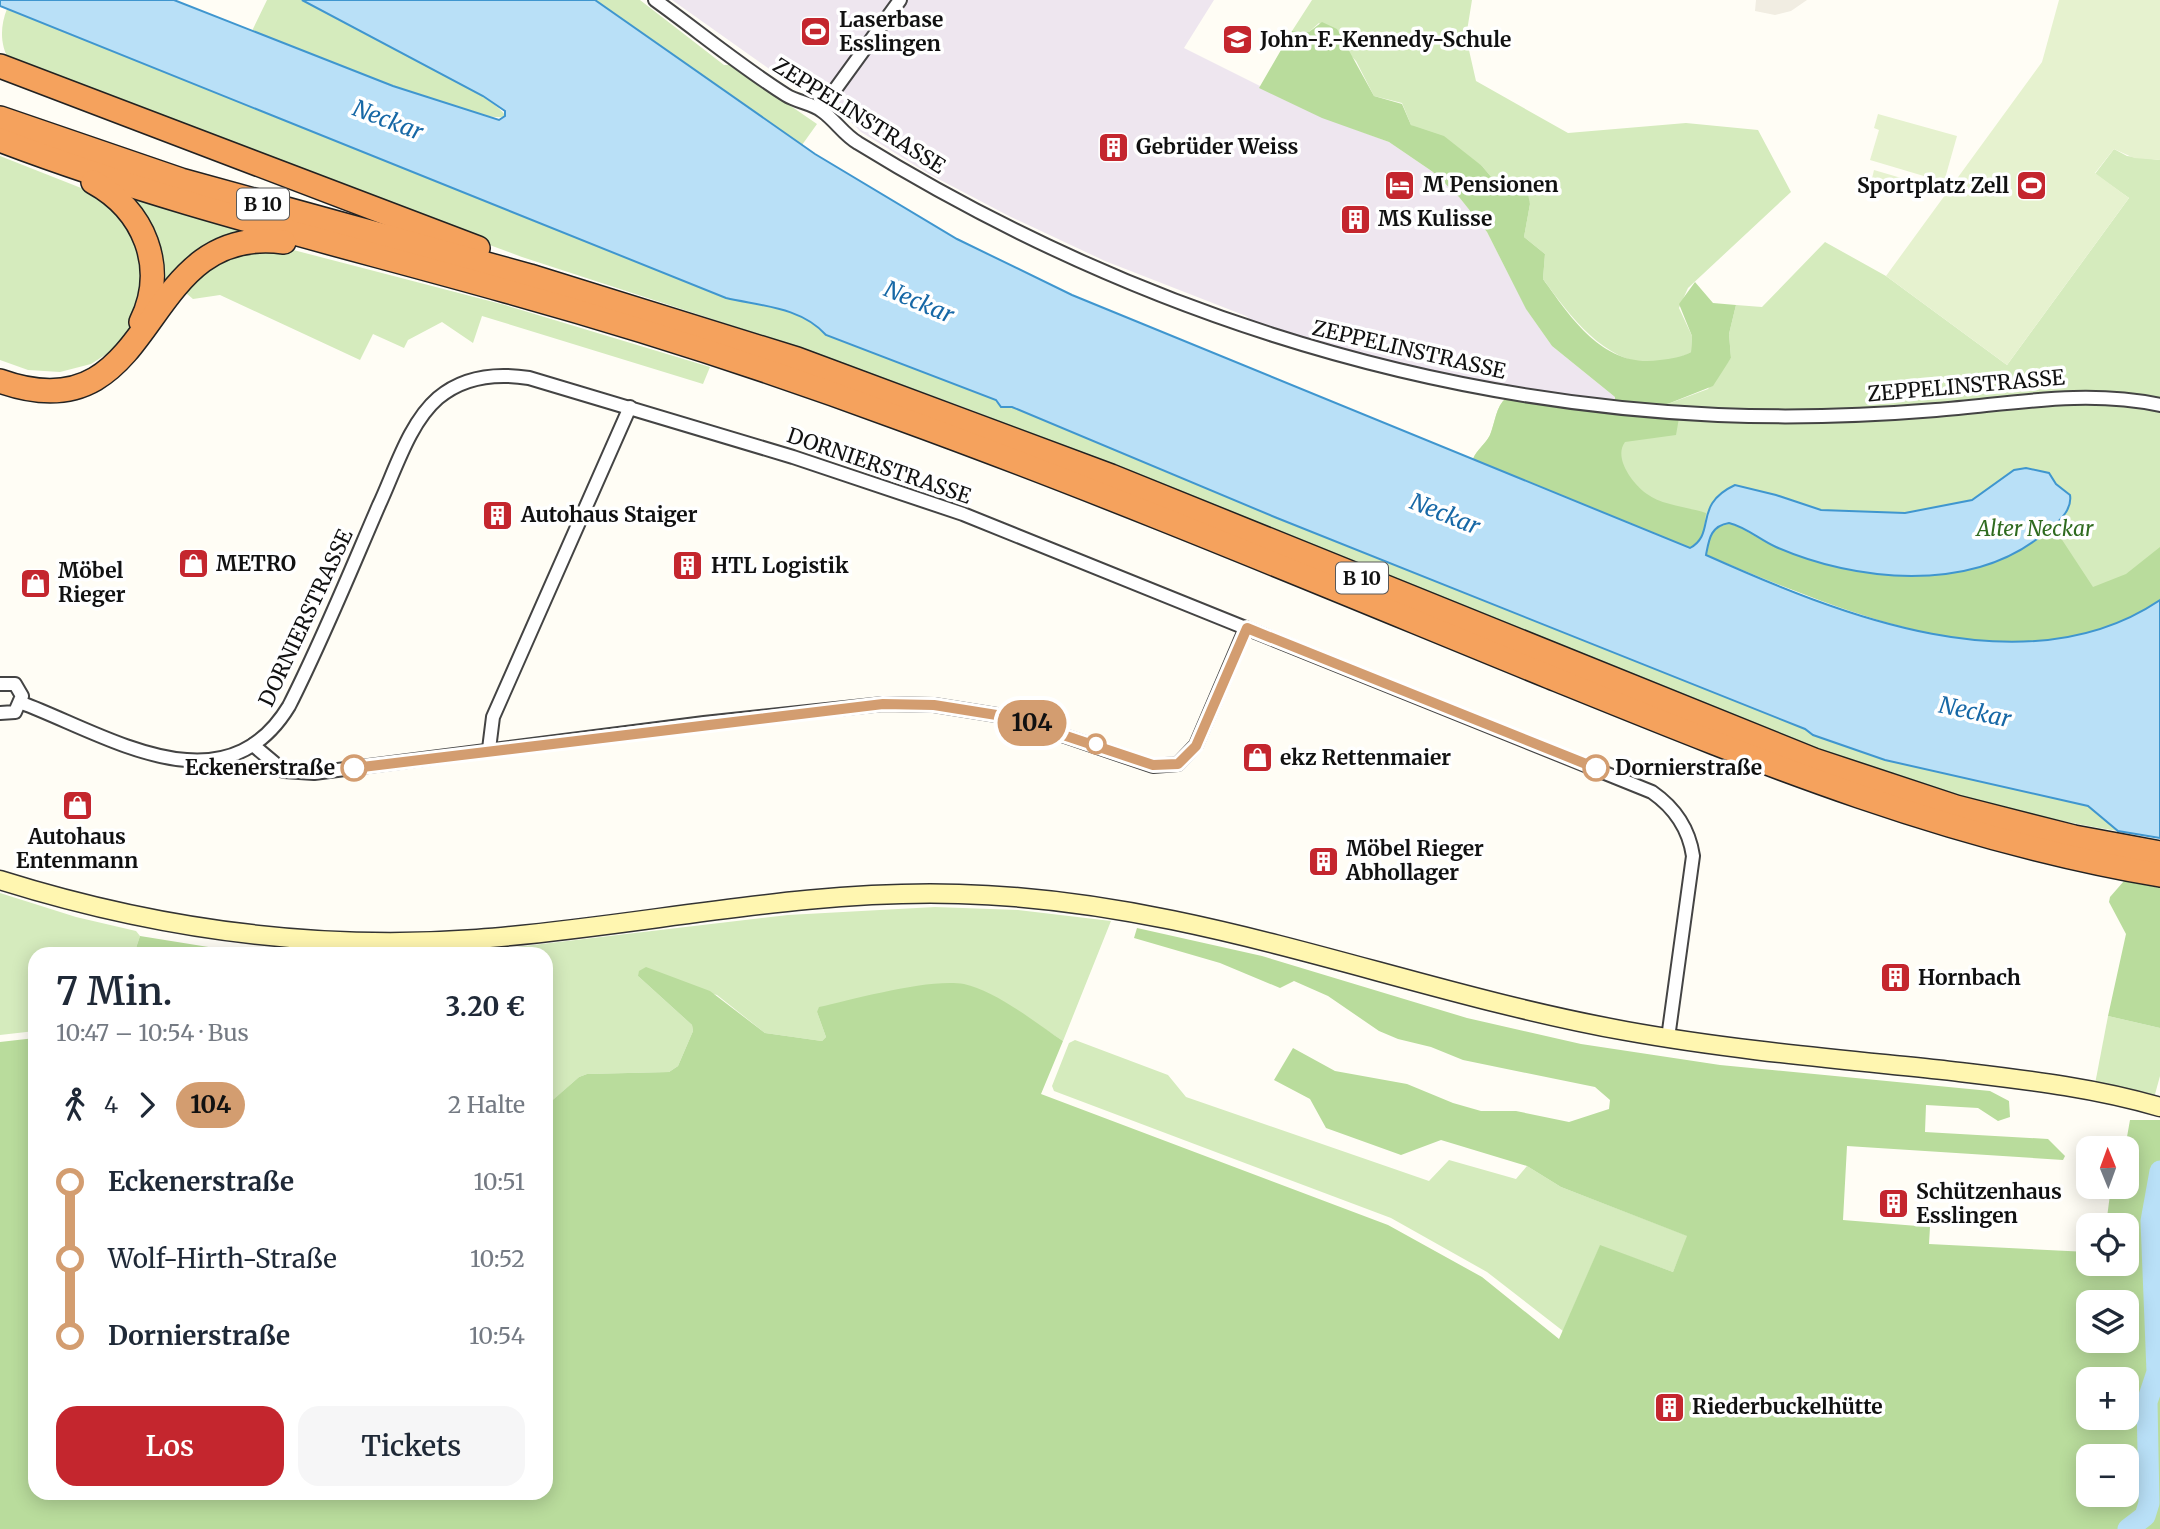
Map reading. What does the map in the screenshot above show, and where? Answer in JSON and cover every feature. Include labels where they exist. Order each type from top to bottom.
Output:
[{"type":"highway","points":[[0,66],[462,242],[530,276]]},
{"type":"highway","name":"B 10","points":[[0,118],[181,180],[530,276],[797,359],[994,431],[1814,760],[1955,807],[2123,847],[2160,853]]},
{"type":"highway","name":"B 10","points":[[0,141],[172,200],[598,317],[895,416],[1127,505],[1731,751],[1875,804],[2011,844],[2151,873]]},
{"type":"highway","points":[[0,367],[41,379],[53,379],[88,370],[119,351],[136,331],[148,305],[152,267],[147,242],[135,219],[113,195],[56,162]]},
{"type":"highway","points":[[0,381],[19,388],[48,391],[77,386],[98,378],[126,354],[189,270],[224,246],[259,240],[338,246]]},
{"type":"main road","points":[[0,880],[99,909],[191,928],[274,938],[360,942],[490,938],[832,898],[955,894],[1040,899],[1195,923],[1501,1005],[1668,1038],[2025,1080],[2156,1106]]},
{"type":"street","name":"ZEPPELINSTRASSE","points":[[655,0],[784,94],[821,109],[855,142],[969,207],[1084,263],[1185,306],[1374,366],[1552,400],[1718,415],[1877,415],[2081,396],[2160,405]]},
{"type":"street","points":[[821,109],[900,0]]},
{"type":"street","name":"DORNIERSTRASSE","points":[[0,684],[11,683],[18,687],[22,703],[132,748],[174,760],[223,759],[253,745],[270,732],[289,706],[414,430],[438,398],[469,380],[518,376],[630,407],[930,502],[1636,784],[1672,809],[1686,832],[1693,856],[1668,1038]]},
{"type":"street","points":[[489,749],[493,717],[630,407]]},
{"type":"street","points":[[253,745],[280,769],[310,774],[489,749],[835,708],[907,704],[953,707],[1027,721],[1144,763],[1171,766],[1183,761],[1196,746],[1247,628]]},
{"type":"street","points":[[0,713],[12,713],[22,703]]},
{"type":"shaded area","points":[[672,0],[1214,0],[1184,48],[1322,117],[1389,142],[1433,172],[1459,197],[1487,232],[1527,310],[1552,346],[1615,397],[1615,402],[1502,386],[1333,348],[1253,322],[1246,316],[1105,261],[1009,216],[929,174],[861,132],[849,120],[845,107],[815,85],[798,87],[789,83]]},
{"type":"shaded area","points":[[1756,0],[1807,0],[1791,11],[1775,15],[1755,11]]},
{"type":"green space","points":[[267,0],[302,0],[318,7],[452,78],[498,107],[505,116],[491,117],[427,98],[252,31]]},
{"type":"green space","points":[[595,0],[640,0],[724,65],[731,65],[817,124],[802,145]]},
{"type":"green space","points":[[1312,0],[1472,0],[1466,37],[1476,81],[1568,133],[1686,123],[1758,130],[1791,192],[1688,288],[1679,308],[1692,336],[1691,352],[1667,361],[1645,363],[1624,358],[1587,333],[1543,279],[1545,254],[1524,237],[1530,204],[1522,188],[1498,185],[1482,166],[1411,125],[1402,103],[1374,96],[1356,61],[1319,23],[1309,32],[1292,31]]},
{"type":"green space","name":"Sportplatz Zell","points":[[2059,0],[2160,0],[2160,160],[2134,158],[2114,149],[2095,173],[2129,198],[2007,365],[1886,276],[2042,62]]},
{"type":"green space","points":[[7,9],[726,298],[793,313],[826,335],[996,400],[1001,407],[1012,407],[1277,518],[1805,729],[1813,735],[1885,760],[2088,806],[2118,831],[2037,815],[1957,794],[1800,742],[974,411],[801,348],[522,257],[291,172],[9,60],[2,35]]},
{"type":"green space","points":[[1322,22],[1337,29],[1374,96],[1402,104],[1411,125],[1444,136],[1482,166],[1498,185],[1527,190],[1530,204],[1524,237],[1545,254],[1543,279],[1578,324],[1606,349],[1622,357],[1640,361],[1672,358],[1691,352],[1692,336],[1679,304],[1695,282],[1713,303],[1736,305],[1729,334],[1731,358],[1713,386],[1665,405],[1615,402],[1615,397],[1552,346],[1526,309],[1487,232],[1459,197],[1433,172],[1389,142],[1322,118],[1259,88],[1292,31],[1309,32]]},
{"type":"green space","points":[[1878,114],[1957,136],[1944,182],[1870,160],[1879,130],[1874,128]]},
{"type":"green space","points":[[2114,149],[2127,156],[2160,160],[2160,400],[2130,395],[2071,393],[1862,409],[1763,410],[1665,405],[1708,389],[1731,358],[1729,334],[1736,305],[1762,307],[1825,242],[1886,276],[2007,365],[2129,198],[2095,174]]},
{"type":"green space","points":[[0,156],[109,199],[144,250],[137,321],[119,346],[91,364],[60,372],[28,370],[0,360]]},
{"type":"green space","points":[[1874,170],[1908,180],[1903,197],[1870,187]]},
{"type":"green space","points":[[127,197],[248,233],[154,308]]},
{"type":"green space","points":[[278,246],[505,305],[710,367],[703,384],[482,316],[473,343],[442,322],[408,340],[404,348],[373,334],[360,360],[220,295],[193,299],[180,288],[209,260]]},
{"type":"green space","name":"Alter Neckar","points":[[1506,398],[1604,411],[1753,420],[1902,418],[2060,402],[2110,404],[2160,411],[2160,684],[1895,626],[1769,581],[1473,459],[1490,435],[1498,410]]},
{"type":"green space","points":[[1506,398],[1679,418],[1676,435],[1625,442],[1621,455],[1626,470],[1647,494],[1667,503],[1706,513],[1701,538],[1690,548],[1473,459],[1490,435],[1498,410]]},
{"type":"green space","points":[[1731,524],[1773,545],[1815,559],[1851,568],[1920,575],[1954,572],[1987,563],[2020,548],[2053,526],[2093,587],[2126,574],[2160,547],[2160,600],[2106,627],[2049,640],[1991,642],[1932,633],[1873,618],[1815,598],[1706,555],[1715,530]]},
{"type":"green space","points":[[2124,881],[2160,888],[2160,1028],[2108,1016],[2126,934],[2109,902]]},
{"type":"green space","points":[[0,893],[76,917],[136,931],[140,936],[136,947],[28,947],[28,1032],[0,1035]]},
{"type":"green space","points":[[935,907],[1018,910],[1111,921],[1063,1041],[1002,1001],[817,1012],[826,1037],[822,1041],[765,1033],[717,995],[638,976],[692,1025],[693,1031],[678,1066],[669,1072],[587,1074],[579,1077],[553,1100],[553,947],[516,947],[788,915]]},
{"type":"green space","points":[[1137,928],[1262,956],[1467,1018],[1581,1044],[1720,1065],[1990,1091],[2009,1101],[2010,1117],[1998,1121],[1978,1108],[1926,1105],[1925,1132],[2048,1139],[2065,1156],[2063,1160],[1847,1146],[1843,1220],[1930,1227],[1929,1244],[2076,1251],[2076,1276],[2139,1276],[2139,1213],[2108,1213],[2109,1199],[2139,1199],[2139,1136],[2127,1136],[2130,1120],[2160,1120],[2160,1529],[0,1529],[0,1042],[28,1039],[28,1500],[553,1500],[553,1100],[579,1077],[587,1074],[669,1072],[678,1066],[693,1031],[692,1025],[638,976],[639,971],[646,967],[710,991],[765,1033],[822,1041],[826,1037],[817,1012],[819,1007],[932,984],[964,984],[989,993],[1063,1041],[1041,1094],[1388,1225],[1482,1277],[1559,1339],[1600,1245],[1673,1272],[1687,1236],[1561,1187],[1527,1166],[1441,1140],[1401,1155],[1326,1128],[1310,1099],[1274,1080],[1293,1048],[1335,1071],[1407,1084],[1481,1111],[1516,1111],[1569,1122],[1609,1109],[1610,1100],[1595,1087],[1463,1060],[1379,1031],[1328,996],[1294,981],[1280,988],[1220,963],[1134,938]]},
{"type":"green space","points":[[140,936],[208,947],[136,947]]},
{"type":"green space","points":[[2108,1016],[2160,1028],[2160,1076],[2154,1098],[2095,1084]]},
{"type":"green space","points":[[1075,1040],[1168,1075],[1186,1097],[1429,1181],[1449,1160],[1516,1179],[1527,1166],[1561,1187],[1688,1236],[1673,1272],[1600,1246],[1563,1331],[1487,1272],[1391,1218],[1054,1091],[1052,1086],[1069,1043]]},
{"type":"water","name":"Neckar","points":[[0,0],[174,0],[393,86],[499,120],[505,116],[505,111],[483,96],[302,0],[595,0],[815,154],[957,239],[1072,295],[1690,548],[1702,535],[1714,501],[1735,485],[1821,510],[1905,513],[1972,500],[2014,470],[2026,468],[2049,473],[2056,484],[2070,495],[2065,513],[2041,536],[2012,554],[1980,567],[1947,574],[1912,576],[1841,568],[1776,547],[1729,523],[1714,530],[1706,555],[1814,600],[1872,619],[1932,634],[1992,641],[2051,640],[2107,627],[2160,600],[2160,838],[2118,831],[2088,806],[1885,760],[1813,735],[1805,729],[1277,518],[1012,407],[1001,407],[996,400],[826,335],[793,313],[726,298],[0,6]]},
{"type":"waterway","points":[[2128,1529],[2145,1516],[2149,1503],[2147,1402],[2157,1372],[2151,1221],[2160,1171]]},
{"type":"bus line","name":"104","points":[[354,768],[776,714],[898,704],[976,710],[1027,721],[1096,744],[1130,759],[1171,766],[1183,761],[1196,746],[1247,628],[1596,768]]},
{"type":"place","name":"Laserbase Esslingen","points":[[816,32]]},
{"type":"place","name":"John-F.-Kennedy-Schule","points":[[1237,40]]},
{"type":"place","name":"Gebrüder Weiss","points":[[1113,147]]},
{"type":"place","name":"M Pensionen","points":[[1400,185]]},
{"type":"place","name":"Sportplatz Zell","points":[[2032,186]]},
{"type":"place","name":"MS Kulisse","points":[[1355,219]]},
{"type":"place","name":"Autohaus Staiger","points":[[498,515]]},
{"type":"place","name":"METRO","points":[[193,564]]},
{"type":"place","name":"HTL Logistik","points":[[688,566]]},
{"type":"place","name":"Möbel Rieger","points":[[35,583]]},
{"type":"place","name":"ekz Rettenmaier","points":[[1257,758]]},
{"type":"place","name":"Eckenerstraße","points":[[354,768]]},
{"type":"place","name":"Dornierstraße","points":[[1596,768]]},
{"type":"place","name":"Autohaus Entenmann","points":[[77,805]]},
{"type":"place","name":"Möbel Rieger Abhollager","points":[[1323,861]]},
{"type":"place","name":"Hornbach","points":[[1895,978]]},
{"type":"place","name":"Schützenhaus Esslingen","points":[[1893,1204]]},
{"type":"place","name":"Riederbuckelhütte","points":[[1669,1407]]}]
